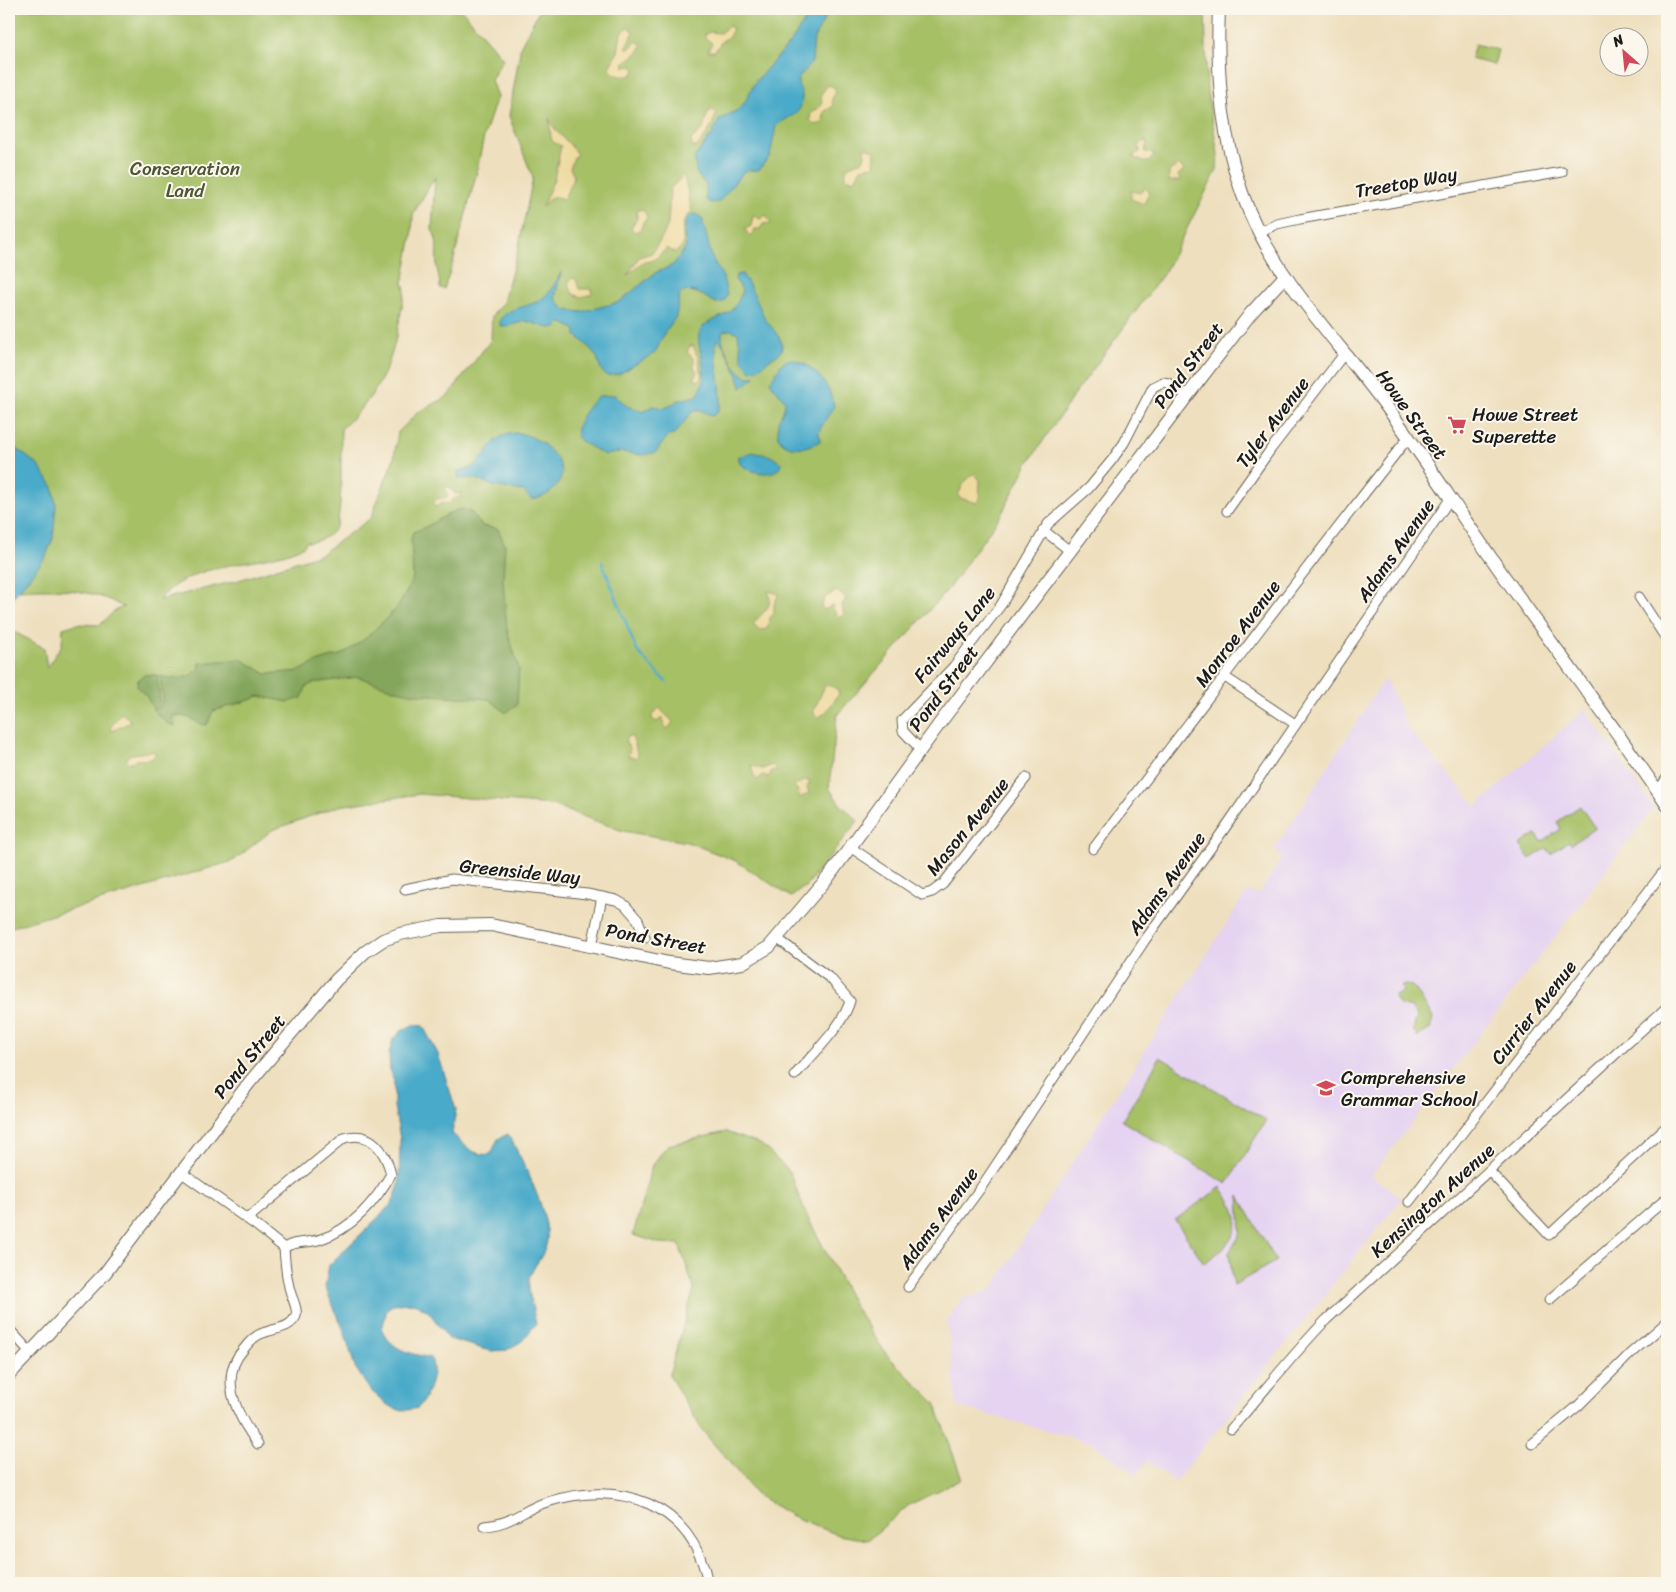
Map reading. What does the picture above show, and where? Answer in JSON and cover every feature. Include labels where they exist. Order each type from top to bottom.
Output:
[{"type":"street","name":"Howe Street","points":[[1219,9],[1220,84],[1226,136],[1238,181],[1259,232],[1285,276],[1408,438],[1667,805]]},
{"type":"street","name":"Treetop Way","points":[[1259,232],[1292,220],[1562,172]]},
{"type":"street","name":"Pond Street","points":[[9,1375],[105,1273],[255,1077],[336,980],[365,952],[383,940],[423,928],[476,924],[502,926],[669,963],[720,967],[732,966],[753,958],[778,939],[850,847],[920,750],[1188,395],[1251,313],[1285,276]]},
{"type":"street","name":"Tyler Avenue","points":[[1227,510],[1344,354]]},
{"type":"street","name":"Fairways Lane","points":[[920,750],[903,731],[902,720],[953,667],[1001,605],[1043,530],[1056,516],[1089,488],[1112,460],[1124,443],[1153,387],[1163,382],[1168,383],[1188,395]]},
{"type":"street","name":"Monroe Avenue","points":[[1093,849],[1225,677],[1304,569],[1408,438]]},
{"type":"street","name":"Adams Avenue","points":[[908,1287],[982,1186],[1145,940],[1225,828],[1450,499]]},
{"type":"street","points":[[1043,530],[1070,551]]},
{"type":"street","points":[[1639,597],[1667,640]]},
{"type":"street","points":[[1225,677],[1295,724]]},
{"type":"street","name":"Mason Avenue","points":[[850,847],[922,895],[932,892],[943,884],[1026,778]]},
{"type":"street","points":[[1658,791],[1667,778]]},
{"type":"street","name":"Currier Avenue","points":[[1409,1202],[1667,867]]},
{"type":"street","name":"Greenside Way","points":[[405,889],[452,879],[602,897],[616,900],[630,909],[642,927],[645,938]]},
{"type":"street","name":"Greenside Way","points":[[592,946],[602,897]]},
{"type":"street","points":[[778,939],[831,979],[850,1001],[838,1024],[795,1075]]},
{"type":"street","name":"Kensington Avenue","points":[[1231,1429],[1271,1384],[1297,1350],[1326,1320],[1490,1172],[1667,1007]]},
{"type":"street","points":[[1490,1172],[1549,1234],[1667,1126]]},
{"type":"street","points":[[247,1219],[344,1138],[356,1134],[367,1138],[387,1158],[391,1174],[379,1196],[357,1217],[336,1233],[320,1240],[292,1243],[284,1248]]},
{"type":"street","points":[[182,1173],[284,1248],[289,1289],[297,1312],[295,1318],[288,1326],[261,1333],[249,1343],[237,1356],[230,1375],[230,1386],[239,1414],[258,1444]]},
{"type":"street","points":[[1549,1300],[1667,1198]]},
{"type":"street","points":[[1532,1444],[1578,1406],[1631,1353],[1667,1322]]},
{"type":"street","points":[[9,1329],[31,1353]]},
{"type":"street","points":[[484,1526],[504,1523],[534,1507],[563,1497],[604,1493],[637,1498],[667,1514],[680,1525],[699,1553],[708,1583]]},
{"type":"shaded area","name":"Comprehensive Grammar School","points":[[1385,678],[1408,728],[1476,806],[1585,709],[1654,808],[1371,1176],[1402,1198],[1175,1482],[1147,1461],[1137,1475],[1092,1443],[957,1406],[947,1322],[961,1299],[990,1291],[1248,890],[1258,895],[1283,857],[1274,850]]},
{"type":"green space","name":"Conservation Land","points":[[9,9],[461,9],[503,59],[491,80],[497,97],[484,136],[476,175],[454,259],[444,289],[440,288],[437,243],[432,230],[435,177],[413,214],[412,235],[403,283],[405,289],[388,365],[371,397],[341,429],[340,498],[337,523],[334,530],[325,537],[306,542],[304,546],[286,553],[199,573],[170,589],[159,600],[236,581],[321,554],[371,518],[394,458],[398,432],[417,413],[447,397],[491,340],[492,316],[503,302],[518,250],[533,178],[509,116],[521,45],[540,9],[1205,9],[1207,91],[1218,154],[1217,170],[1164,273],[1074,395],[1027,465],[1001,515],[948,589],[837,715],[829,788],[840,804],[858,821],[807,885],[791,897],[736,861],[687,842],[623,831],[552,805],[419,794],[339,806],[272,830],[233,861],[9,928],[9,629],[44,648],[47,667],[62,645],[63,628],[77,624],[100,625],[115,610],[124,607],[96,595],[74,591],[52,589],[19,590],[45,558],[53,538],[9,443]]},
{"type":"green space","points":[[1475,44],[1498,50],[1494,65],[1471,59]]},
{"type":"green space","points":[[462,509],[471,512],[482,526],[498,529],[505,545],[503,580],[507,629],[519,669],[517,704],[506,713],[489,699],[415,694],[358,677],[313,683],[306,687],[302,698],[288,702],[258,696],[213,711],[207,725],[184,716],[172,716],[175,726],[167,723],[156,713],[163,700],[160,676],[170,678],[186,677],[199,669],[200,663],[241,659],[266,674],[299,671],[319,661],[343,654],[366,638],[397,608],[405,595],[413,577],[411,539],[413,532]]},
{"type":"green space","points":[[144,675],[157,675],[160,700],[154,711],[147,697],[137,687],[138,680]]},
{"type":"green space","points":[[1580,806],[1595,828],[1571,844],[1569,841],[1551,854],[1547,848],[1530,859],[1520,845],[1536,834],[1542,842],[1561,829],[1557,822]]},
{"type":"green space","points":[[1401,986],[1412,986],[1416,990],[1433,1018],[1430,1029],[1418,1037],[1413,1030],[1417,1016],[1412,1008],[1400,1005],[1394,997],[1403,991]]},
{"type":"green space","points":[[1160,1057],[1266,1120],[1227,1184],[1122,1121]]},
{"type":"green space","points":[[726,1132],[762,1145],[789,1171],[808,1218],[856,1309],[887,1355],[935,1403],[962,1479],[909,1505],[868,1540],[838,1535],[790,1515],[757,1495],[702,1430],[669,1375],[694,1289],[679,1244],[659,1243],[633,1235],[652,1165],[668,1145]]},
{"type":"green space","points":[[1221,1187],[1235,1210],[1236,1227],[1229,1242],[1204,1263],[1175,1220]]},
{"type":"green space","points":[[1239,1196],[1276,1261],[1234,1285],[1229,1253],[1241,1233]]},
{"type":"sand","points":[[729,26],[733,29],[729,37],[722,41],[715,51],[708,51],[712,43],[705,38],[705,34],[710,32],[720,33]]},
{"type":"sand","points":[[628,27],[634,32],[626,47],[629,49],[637,41],[642,46],[638,52],[624,63],[625,67],[632,66],[635,70],[632,75],[622,76],[613,72],[609,67],[618,52],[621,34]]},
{"type":"sand","points":[[828,85],[834,87],[836,92],[832,99],[833,106],[824,112],[823,123],[815,125],[810,120],[811,113],[822,105],[821,94]]},
{"type":"sand","points":[[713,110],[717,113],[709,131],[697,147],[692,147],[691,139],[703,129],[708,112]]},
{"type":"sand","points":[[549,118],[554,128],[577,155],[574,157],[570,168],[574,176],[564,199],[552,198],[542,207],[554,179],[561,146],[553,142],[551,138]]},
{"type":"sand","points":[[1145,141],[1147,143],[1145,152],[1155,154],[1149,162],[1134,158],[1134,155],[1140,152],[1139,145]]},
{"type":"sand","points":[[864,148],[875,151],[874,166],[861,168],[855,180],[848,179],[845,176],[847,167],[862,161],[865,156]]},
{"type":"sand","points":[[1179,165],[1184,170],[1178,175],[1180,181],[1169,181],[1169,171]]},
{"type":"sand","points":[[684,175],[692,212],[683,223],[683,246],[675,253],[667,248],[654,260],[641,263],[627,276],[639,257],[652,253],[663,236],[668,224],[670,189]]},
{"type":"sand","points":[[1145,188],[1149,192],[1144,204],[1131,199],[1131,191],[1140,193]]},
{"type":"sand","points":[[641,209],[646,214],[647,219],[643,222],[641,230],[633,232],[631,227],[637,219],[637,211]]},
{"type":"sand","points":[[753,215],[760,219],[766,215],[771,223],[763,224],[760,229],[755,229],[753,235],[749,236],[745,229],[751,226]]},
{"type":"sand","points":[[572,278],[576,279],[579,289],[591,289],[592,294],[581,297],[573,294],[568,283]]},
{"type":"sand","points":[[693,345],[699,360],[701,378],[698,381],[694,378],[697,372],[694,367],[694,359],[687,352],[689,347]]},
{"type":"sand","points":[[974,473],[980,480],[979,500],[977,503],[960,498],[958,495],[964,483]]},
{"type":"sand","points":[[448,486],[455,494],[461,493],[462,496],[452,500],[449,504],[443,503],[435,507],[433,503],[437,499],[448,497],[445,489]]},
{"type":"sand","points":[[768,591],[779,594],[767,629],[760,630],[753,624],[768,606],[770,597]]},
{"type":"sand","points":[[837,591],[846,598],[842,605],[844,615],[840,617],[836,616],[832,605],[825,610],[821,607],[825,597]]},
{"type":"sand","points":[[826,684],[837,689],[839,694],[826,712],[818,718],[814,714],[814,709]]},
{"type":"sand","points":[[659,708],[673,722],[668,729],[664,727],[663,717],[657,722],[652,719],[652,715]]},
{"type":"sand","points":[[121,713],[130,719],[130,722],[112,731],[110,728]]},
{"type":"sand","points":[[628,736],[631,736],[634,742],[638,755],[635,758],[628,756],[630,749],[625,741]]},
{"type":"sand","points":[[152,751],[156,753],[152,759],[135,760],[129,763],[126,760],[128,755]]},
{"type":"sand","points":[[751,765],[762,769],[773,765],[778,772],[772,770],[769,777],[763,775],[757,780]]},
{"type":"sand","points":[[806,780],[810,782],[807,787],[809,793],[800,798],[797,789],[793,786]]},
{"type":"water","points":[[813,9],[830,9],[814,38],[812,62],[798,79],[802,102],[798,111],[776,126],[770,156],[759,170],[744,171],[719,202],[710,203],[706,200],[706,185],[697,174],[694,158],[713,133],[719,120],[739,109],[745,102],[755,82],[790,43]]},
{"type":"water","points":[[696,214],[702,218],[712,258],[723,277],[727,295],[724,302],[716,303],[690,291],[680,294],[676,317],[665,332],[655,353],[619,374],[607,376],[604,374],[594,353],[576,336],[576,330],[563,323],[559,324],[558,327],[548,328],[526,321],[508,326],[500,326],[500,319],[506,313],[534,303],[544,297],[552,288],[561,272],[555,298],[565,310],[581,312],[619,302],[655,273],[673,265],[686,247],[684,230],[686,222],[691,215]]},
{"type":"water","points":[[742,274],[751,288],[765,319],[777,334],[782,345],[781,350],[759,368],[751,371],[742,360],[738,333],[731,330],[723,331],[722,336],[725,348],[717,339],[716,358],[721,394],[718,412],[712,416],[703,411],[693,411],[674,435],[668,436],[656,452],[643,455],[621,452],[605,455],[579,440],[577,429],[579,422],[586,410],[599,396],[615,395],[627,406],[643,412],[652,406],[665,408],[679,400],[697,396],[704,378],[699,344],[700,331],[709,322],[734,308],[742,290],[735,279],[736,275]]},
{"type":"water","points":[[790,359],[806,365],[819,375],[829,390],[834,406],[819,431],[820,441],[809,446],[797,448],[786,445],[778,437],[778,421],[784,409],[785,401],[770,382],[782,363]]},
{"type":"water","points":[[732,362],[746,376],[756,376],[741,388]]},
{"type":"water","points":[[517,433],[525,434],[539,441],[556,458],[562,472],[559,482],[552,491],[532,500],[523,491],[493,486],[474,478],[459,479],[458,471],[473,467],[501,437]]},
{"type":"water","points":[[9,443],[38,465],[53,487],[56,505],[53,538],[45,558],[9,602]]},
{"type":"water","points":[[752,452],[771,456],[781,463],[781,467],[772,472],[761,473],[741,465],[738,457]]},
{"type":"water","points":[[414,1025],[423,1026],[438,1054],[456,1110],[452,1133],[470,1149],[479,1154],[491,1154],[498,1139],[508,1134],[540,1202],[547,1230],[547,1241],[544,1251],[529,1279],[536,1324],[522,1341],[507,1350],[491,1351],[449,1339],[428,1311],[415,1303],[394,1304],[387,1309],[382,1330],[391,1343],[402,1350],[431,1358],[433,1364],[431,1384],[422,1403],[418,1408],[402,1411],[389,1406],[369,1389],[355,1367],[344,1331],[325,1287],[329,1265],[392,1204],[399,1185],[400,1139],[394,1106],[394,1081],[390,1072],[389,1054],[393,1039],[401,1031]]},
{"type":"waterway","points":[[602,562],[637,651],[666,682]]},
{"type":"place","name":"Howe Street Superette","points":[[1457,425]]},
{"type":"place","name":"Comprehensive Grammar School","points":[[1326,1088]]}]
